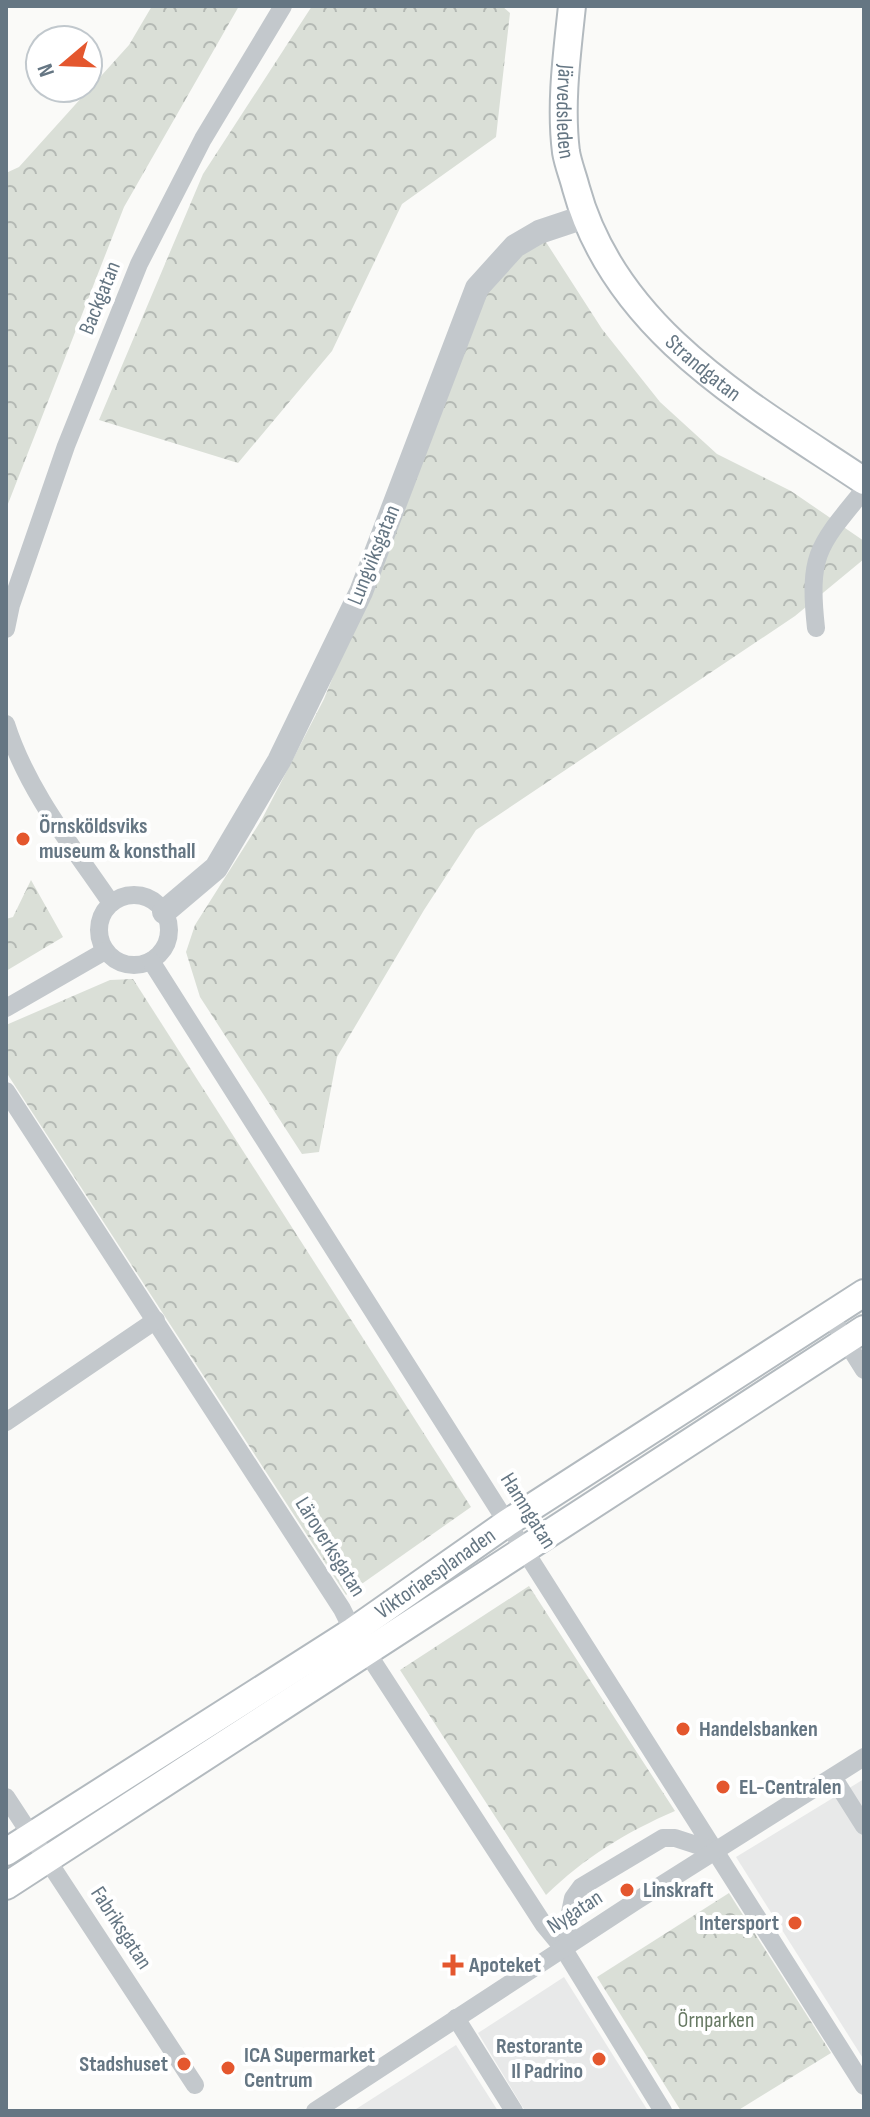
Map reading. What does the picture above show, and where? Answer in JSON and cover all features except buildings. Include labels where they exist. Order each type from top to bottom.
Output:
[{"type":"main road","name":"Järvedsleden","points":[[572,6],[564,82],[566,153],[584,217]]},
{"type":"main road","name":"Strandgatan","points":[[584,217],[611,268],[641,310],[668,340],[702,370],[864,481]]},
{"type":"main road","name":"Viktoriaesplanaden","points":[[6,1852],[353,1631],[507,1523],[864,1293]]},
{"type":"main road","name":"Viktoriaesplanaden","points":[[6,1886],[855,1335]]},
{"type":"street","name":"Backgatan","points":[[6,629],[11,605],[66,446],[139,264],[203,139],[283,6]]},
{"type":"street","name":"Lungviksgatan","points":[[164,912],[216,868],[279,761],[361,592],[477,288],[515,246],[539,232],[584,217]]},
{"type":"street","points":[[816,628],[812,591],[816,559],[830,531],[864,490]]},
{"type":"street","points":[[6,724],[14,749],[36,791],[111,903]]},
{"type":"street","points":[[122,896],[146,896],[164,912],[169,922],[166,944],[151,961],[131,965],[112,958],[105,951],[98,931],[100,920],[111,903],[122,896]]},
{"type":"street","points":[[6,1008],[105,951]]},
{"type":"street","name":"Hamngatan","points":[[151,961],[864,2086]]},
{"type":"street","name":"Läroverksgatan","points":[[6,1091],[544,1925],[563,1948],[663,2111]]},
{"type":"street","points":[[830,1316],[855,1335],[864,1370]]},
{"type":"street","points":[[6,1422],[156,1320]]},
{"type":"street","name":"Nygatan","points":[[315,2111],[563,1948],[864,1757]]},
{"type":"street","points":[[833,1777],[864,1826]]},
{"type":"street","name":"Fabriksgatan","points":[[6,1797],[195,2085]]},
{"type":"street","points":[[563,1948],[573,1898],[581,1887],[663,1838],[675,1838],[715,1851]]},
{"type":"street","points":[[456,2018],[514,2111]]},
{"type":"shaded area","points":[[864,1779],[864,2060],[736,1857]]},
{"type":"shaded area","points":[[564,1977],[648,2111],[525,2111],[478,2033]]},
{"type":"shaded area","points":[[456,2045],[498,2111],[353,2111]]},
{"type":"green space","points":[[152,6],[239,6],[124,207],[6,509],[6,173],[19,167],[76,104],[104,104],[104,73],[129,45]]},
{"type":"green space","points":[[312,6],[502,6],[510,13],[496,137],[402,204],[332,351],[238,463],[99,420],[203,174]]},
{"type":"green space","points":[[544,239],[602,329],[660,402],[717,454],[791,491],[864,541],[864,559],[795,616],[476,830],[424,910],[337,1057],[319,1152],[302,1154],[200,997],[186,952],[195,925],[262,819],[324,699],[428,443],[483,293],[516,255]]},
{"type":"green space","points":[[31,880],[63,937],[6,971],[6,919],[13,917]]},
{"type":"green space","points":[[133,979],[471,1507],[346,1595],[6,1072],[6,1025],[110,980]]},
{"type":"green space","points":[[529,1586],[675,1811],[606,1847],[546,1895],[400,1670]]},
{"type":"green space","name":"Örnparken","points":[[729,1893],[831,2053],[737,2111],[681,2111],[597,1977]]},
{"type":"place","name":"Örnsköldsviks museum & konsthall","points":[[23,839]]},
{"type":"place","name":"Handelsbanken","points":[[683,1729]]},
{"type":"place","name":"EL-Centralen","points":[[723,1787]]},
{"type":"place","name":"Linskraft","points":[[627,1890]]},
{"type":"place","name":"Intersport","points":[[795,1923]]},
{"type":"place","name":"Apoteket","points":[[453,1965]]},
{"type":"place","name":"Restorante Il Padrino","points":[[599,2059]]},
{"type":"place","name":"Stadshuset","points":[[184,2064]]},
{"type":"place","name":"ICA Supermarket Centrum","points":[[228,2068]]}]
